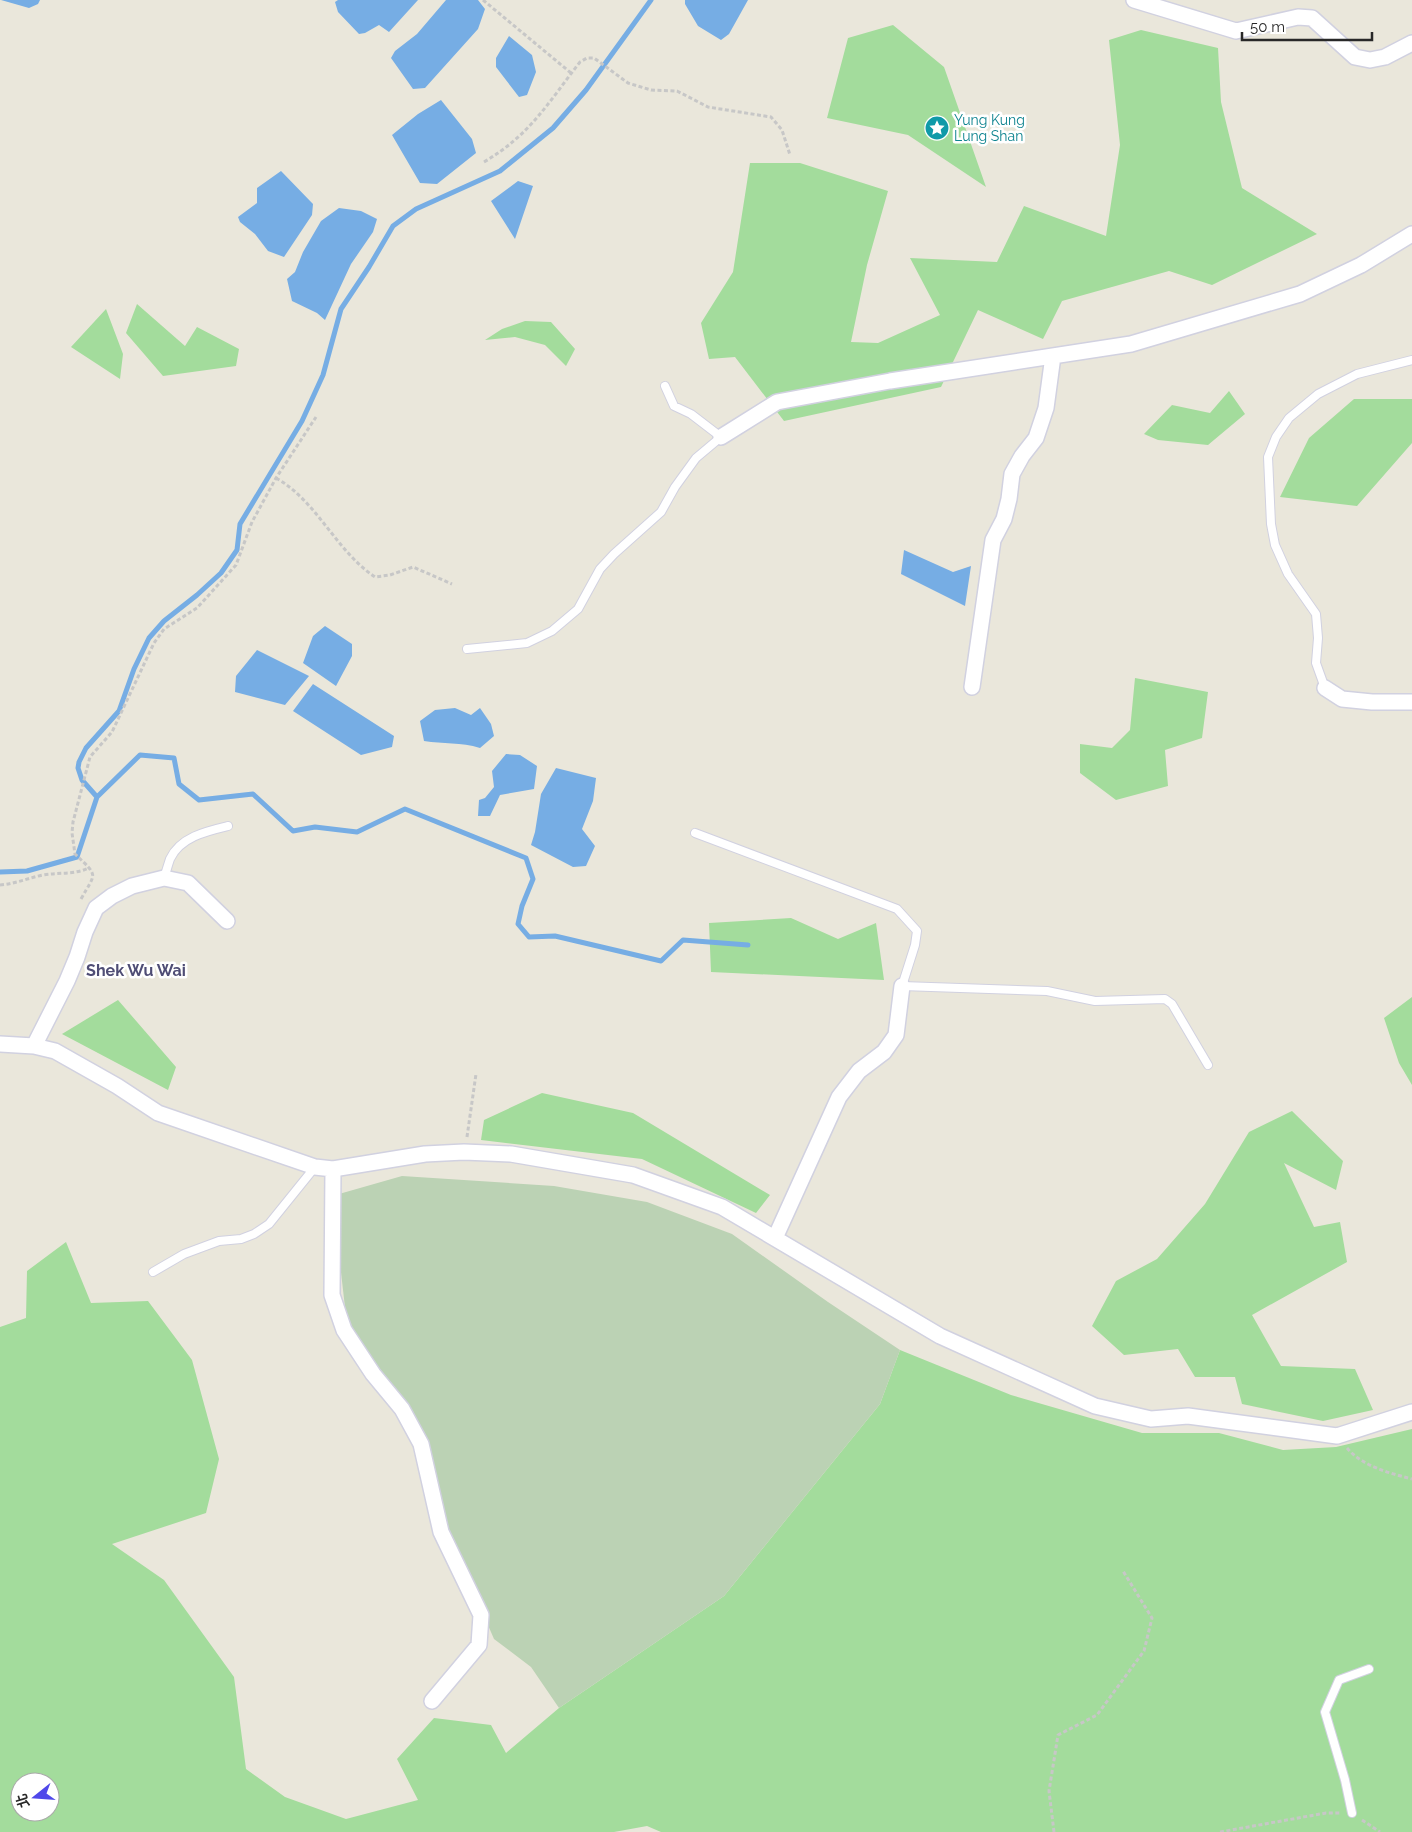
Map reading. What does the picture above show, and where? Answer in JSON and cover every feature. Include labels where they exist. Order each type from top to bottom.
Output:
[{"type":"street","points":[[1134,0],[1236,31],[1298,17],[1312,18],[1355,57],[1370,60],[1385,57],[1412,43]]},
{"type":"street","points":[[721,437],[777,402],[1130,344],[1300,294],[1361,265],[1412,234]]},
{"type":"street","points":[[972,687],[993,540],[1004,519],[1012,474],[1022,456],[1036,438],[1046,408],[1052,356]]},
{"type":"street","points":[[1325,688],[1342,699],[1372,702],[1412,702]]},
{"type":"street","points":[[34,1046],[64,988],[96,908],[112,896],[132,886],[164,878],[188,883],[227,921]]},
{"type":"street","points":[[775,1238],[840,1097],[859,1071],[884,1052],[896,1035],[902,986]]},
{"type":"street","points":[[0,1044],[34,1046],[55,1051],[117,1086],[158,1113],[315,1166],[333,1169],[425,1154],[464,1152],[511,1154],[633,1175],[722,1207],[940,1336],[1095,1406],[1151,1418],[1188,1416],[1337,1436],[1412,1412]]},
{"type":"street","points":[[333,1169],[332,1296],[344,1330],[373,1374],[402,1409],[421,1444],[441,1532],[481,1615],[479,1645],[432,1702]]},
{"type":"lane","points":[[1325,688],[1316,663],[1318,638],[1316,614],[1288,574],[1275,545],[1271,524],[1268,457],[1276,436],[1290,418],[1318,394],[1357,374],[1412,360]]},
{"type":"lane","points":[[467,649],[527,643],[552,631],[578,609],[600,569],[661,512],[675,487],[696,458],[721,437],[691,414],[674,406],[665,386]]},
{"type":"lane","points":[[164,878],[171,857],[184,843],[195,835],[228,826]]},
{"type":"lane","points":[[695,833],[897,909],[917,931],[915,946],[902,986],[1047,991],[1095,1001],[1165,999],[1172,1004],[1208,1065]]},
{"type":"lane","points":[[153,1272],[184,1254],[219,1241],[241,1239],[254,1234],[269,1224],[315,1166]]},
{"type":"lane","points":[[1352,1812],[1345,1780],[1325,1712],[1339,1680],[1369,1669]]},
{"type":"path","points":[[483,0],[571,73]]},
{"type":"path","points":[[484,162],[514,142],[536,121],[571,73],[580,62],[587,58],[594,58],[628,83],[651,90],[678,91],[708,108],[771,117],[782,130],[790,155]]},
{"type":"path","points":[[0,885],[14,884],[41,876],[67,874],[89,868],[74,854],[72,833],[80,791],[90,757],[112,732],[154,643],[164,629],[197,608],[236,566],[252,522],[276,478],[316,417]]},
{"type":"path","points":[[276,478],[286,483],[308,505],[358,564],[375,578],[413,567],[452,584]]},
{"type":"path","points":[[464,1152],[476,1074]]},
{"type":"path","points":[[1337,1436],[1352,1454],[1369,1465],[1412,1479]]},
{"type":"path","points":[[1054,1832],[1049,1791],[1058,1735],[1097,1715],[1144,1651],[1152,1618],[1124,1571]]},
{"type":"path","points":[[1220,1832],[1326,1813],[1352,1812],[1380,1832]]},
{"type":"green space","points":[[893,25],[944,67],[986,187],[908,135],[827,118],[848,38]]},
{"type":"green space","points":[[1141,30],[1218,48],[1221,102],[1242,188],[1317,234],[1212,285],[1169,271],[1062,301],[1043,339],[978,310],[941,387],[784,421],[735,357],[709,359],[701,323],[733,272],[750,163],[800,163],[888,191],[867,265],[851,342],[878,343],[940,315],[910,258],[997,262],[1024,206],[1106,236],[1120,145],[1109,40]]},
{"type":"green space","points":[[137,304],[185,346],[197,327],[239,349],[236,366],[163,376],[126,333]]},
{"type":"green space","points":[[106,309],[123,354],[120,379],[71,347]]},
{"type":"green space","points":[[525,321],[551,322],[575,349],[566,366],[545,345],[515,337],[485,340],[502,329]]},
{"type":"green space","points":[[1229,391],[1245,414],[1208,445],[1158,440],[1144,434],[1172,405],[1210,413]]},
{"type":"green space","points":[[1354,399],[1412,399],[1412,443],[1357,506],[1280,497],[1309,438]]},
{"type":"green space","points":[[1135,678],[1208,692],[1202,738],[1165,750],[1168,786],[1116,800],[1080,773],[1080,744],[1112,748],[1130,730]]},
{"type":"green space","points":[[791,918],[838,939],[876,923],[884,980],[711,972],[709,923]]},
{"type":"green space","points":[[1412,997],[1412,1085],[1399,1063],[1384,1018]]},
{"type":"green space","points":[[118,1000],[176,1067],[168,1090],[62,1034]]},
{"type":"green space","points":[[542,1093],[633,1113],[770,1195],[756,1213],[642,1159],[481,1140],[484,1120]]},
{"type":"green space","points":[[1292,1111],[1343,1161],[1336,1190],[1284,1163],[1314,1227],[1340,1222],[1347,1262],[1252,1315],[1281,1366],[1355,1369],[1373,1410],[1323,1421],[1242,1404],[1235,1377],[1195,1377],[1178,1349],[1124,1355],[1092,1326],[1116,1281],[1157,1259],[1205,1204],[1249,1132]]},
{"type":"green space","points":[[402,1176],[554,1186],[647,1202],[732,1234],[900,1350],[880,1404],[724,1596],[559,1708],[531,1667],[494,1639],[475,1595],[449,1544],[417,1421],[347,1325],[337,1237],[339,1194]]},
{"type":"green space","points":[[66,1242],[91,1303],[148,1301],[192,1360],[219,1459],[206,1513],[112,1544],[164,1580],[234,1677],[246,1769],[285,1797],[346,1819],[418,1800],[397,1759],[434,1718],[491,1725],[506,1753],[559,1708],[724,1596],[880,1404],[900,1350],[1011,1395],[1142,1433],[1219,1433],[1283,1450],[1336,1447],[1412,1429],[1412,1832],[661,1832],[647,1826],[614,1832],[0,1832],[0,1327],[26,1318],[27,1271]]},
{"type":"water","points":[[1,0],[40,0],[38,4],[29,8]]},
{"type":"water","points":[[338,0],[418,0],[389,32],[379,25],[365,33],[359,34],[338,12],[335,2]]},
{"type":"water","points":[[446,0],[478,0],[485,9],[478,29],[425,88],[413,89],[391,58],[395,51],[417,34]]},
{"type":"water","points":[[685,0],[748,0],[729,34],[721,40],[698,26],[685,4]]},
{"type":"water","points":[[509,36],[532,55],[536,72],[527,95],[519,97],[496,67],[496,58]]},
{"type":"water","points":[[441,100],[472,139],[476,153],[437,184],[420,183],[392,135],[418,114]]},
{"type":"water","points":[[281,171],[313,204],[312,215],[284,257],[268,251],[255,234],[240,222],[238,217],[257,203],[257,188]]},
{"type":"water","points":[[518,181],[533,186],[515,239],[491,201]]},
{"type":"water","points":[[339,208],[361,211],[377,219],[373,232],[351,264],[325,320],[317,313],[292,301],[287,279],[295,272],[303,252],[321,221]]},
{"type":"water","points":[[904,550],[953,572],[971,566],[965,606],[901,574]]},
{"type":"water","points":[[325,626],[352,644],[352,656],[336,686],[303,663],[313,636]]},
{"type":"water","points":[[257,650],[309,676],[285,705],[235,692],[236,676]]},
{"type":"water","points":[[313,684],[394,736],[392,747],[361,755],[293,711]]},
{"type":"water","points":[[455,708],[471,715],[480,708],[491,724],[494,736],[480,748],[424,741],[420,721],[435,710]]},
{"type":"water","points":[[506,754],[520,755],[537,766],[534,789],[500,795],[490,816],[478,816],[479,800],[485,798],[494,787],[492,771]]},
{"type":"water","points":[[556,768],[596,778],[593,801],[582,829],[595,846],[586,866],[573,867],[531,845],[541,794]]},
{"type":"waterway","points":[[97,797],[82,780],[78,768],[86,748],[119,711],[134,669],[149,638],[164,621],[221,573],[237,550],[240,524],[302,421],[323,375],[341,309],[393,226],[416,209],[500,171],[553,128],[586,90],[651,0]]},
{"type":"waterway","points":[[0,872],[27,871],[77,857],[97,797],[140,755],[174,758],[179,784],[199,800],[253,794],[293,831],[315,827],[357,832],[405,809],[526,858],[533,879],[522,906],[518,924],[529,937],[555,936],[661,961],[683,940],[748,945]]},
{"type":"place","name":"Yung Kung Lung Shan","points":[[937,128]]},
{"type":"district","name":"Shek Wu Wai","points":[[136,970]]}]
